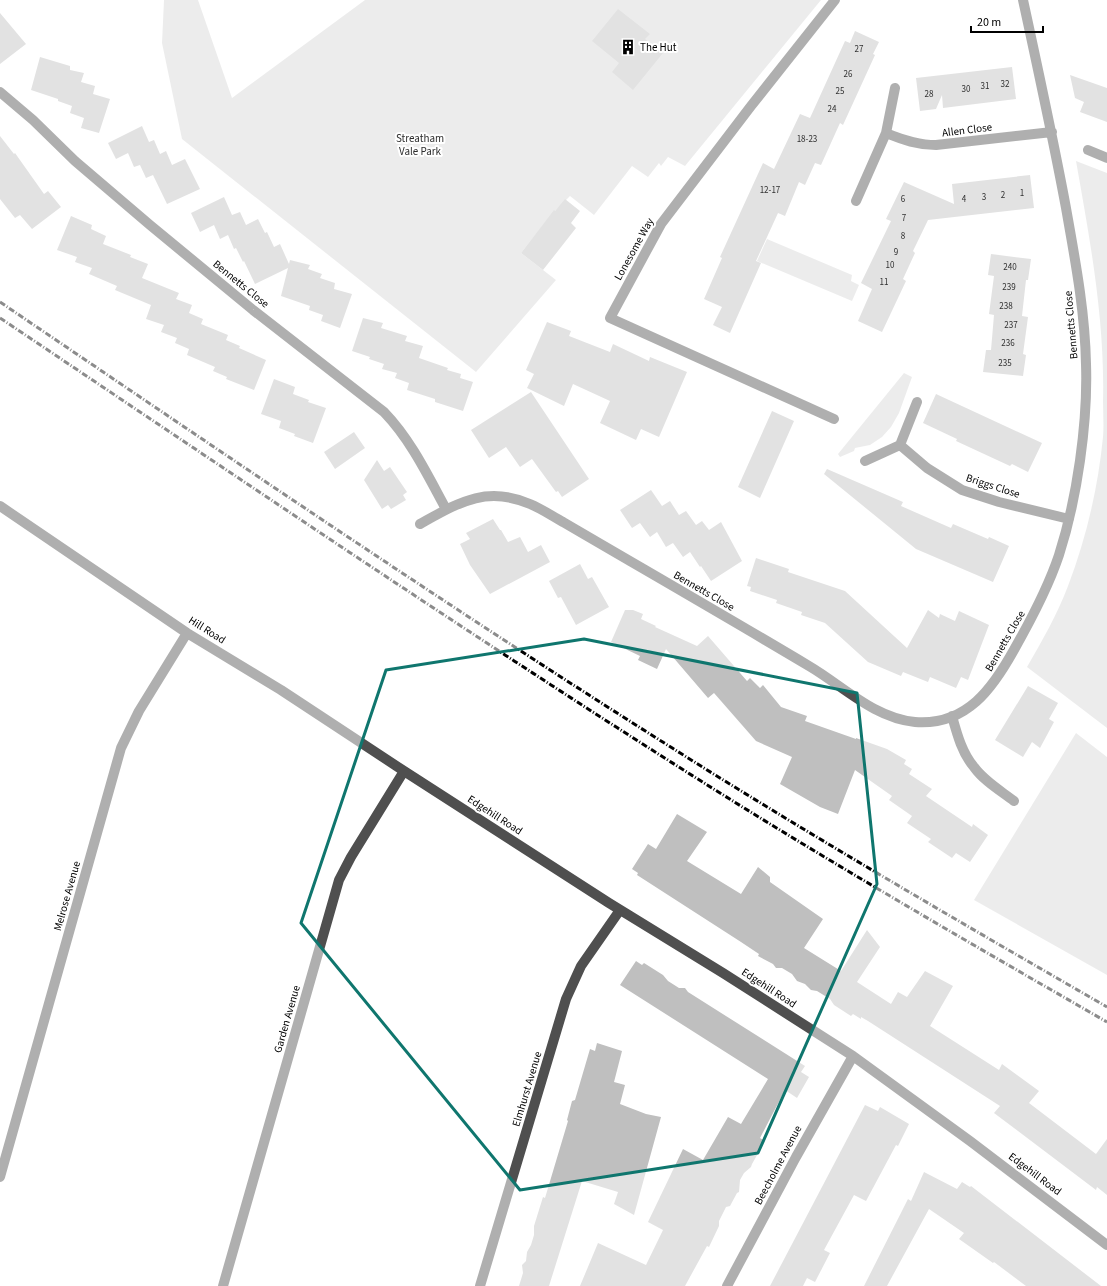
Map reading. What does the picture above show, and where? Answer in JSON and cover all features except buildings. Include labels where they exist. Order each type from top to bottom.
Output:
[{"type":"street","name":"Lonesome Way","points":[[834,419],[610,318],[661,224],[751,106],[835,0]]},
{"type":"street","name":"Bennetts Close","points":[[420,524],[446,509],[469,500],[486,496],[510,498],[531,504],[813,668],[882,713],[914,722],[934,721],[952,716],[968,709],[979,700],[1002,671],[1045,591],[1058,556],[1069,519],[1078,470],[1082,434],[1086,366],[1085,334],[1080,290],[1052,132],[1023,0]]},
{"type":"street","points":[[856,201],[886,133],[896,88]]},
{"type":"street","name":"Bennetts Close","points":[[0,92],[33,120],[75,161],[150,225],[253,310],[384,412],[407,441],[446,509]]},
{"type":"street","name":"Allen Close","points":[[886,133],[911,143],[936,145],[1052,132]]},
{"type":"street","points":[[1088,150],[1107,158]]},
{"type":"street","points":[[865,461],[900,445],[917,402]]},
{"type":"street","name":"Briggs Close","points":[[900,445],[927,468],[962,490],[1000,502],[1069,519]]},
{"type":"street","name":"Hill Road","points":[[0,506],[187,633],[281,690],[404,771]]},
{"type":"street","name":"Melrose Avenue","points":[[0,1177],[121,748],[139,711],[187,633]]},
{"type":"street","points":[[952,716],[959,740],[967,758],[974,768],[1014,801]]},
{"type":"street","name":"Edgehill Road","points":[[404,771],[620,910],[723,973],[852,1056],[970,1141],[1107,1246]]},
{"type":"street","name":"Garden Avenue","points":[[223,1286],[339,880],[351,856],[404,771]]},
{"type":"street","name":"Elmhurst Avenue","points":[[480,1286],[566,1000],[581,966],[620,910]]},
{"type":"street","name":"Beecholme Avenue","points":[[727,1286],[852,1056]]},
{"type":"highlighted area","points":[[584,639],[857,693],[877,884],[758,1153],[520,1190],[301,923],[386,670]]},
{"type":"green space","name":"Streatham Vale Park","points":[[164,0],[198,0],[232,98],[365,0],[821,0],[685,166],[668,157],[661,166],[659,163],[648,177],[632,166],[594,215],[570,196],[554,211],[521,253],[556,280],[476,372],[182,139],[162,43]]},
{"type":"green space","points":[[1076,161],[1107,173],[1107,728],[1027,667],[1044,638],[1064,597],[1086,532],[1098,475],[1103,437],[1102,340],[1096,280]]},
{"type":"green space","points":[[767,239],[852,275],[851,281],[859,285],[852,301],[757,261]]},
{"type":"green space","points":[[904,373],[912,377],[899,413],[891,427],[882,437],[870,445],[855,448],[854,451],[840,457],[838,454]]},
{"type":"green space","points":[[1076,733],[1107,757],[1107,975],[974,900]]},
{"type":"railway","points":[[0,302],[438,597],[615,712],[804,829],[1107,1007]]},
{"type":"railway","points":[[0,318],[518,664],[693,776],[847,871],[1107,1022]]},
{"type":"place","name":"The Hut","points":[[628,47]]}]
